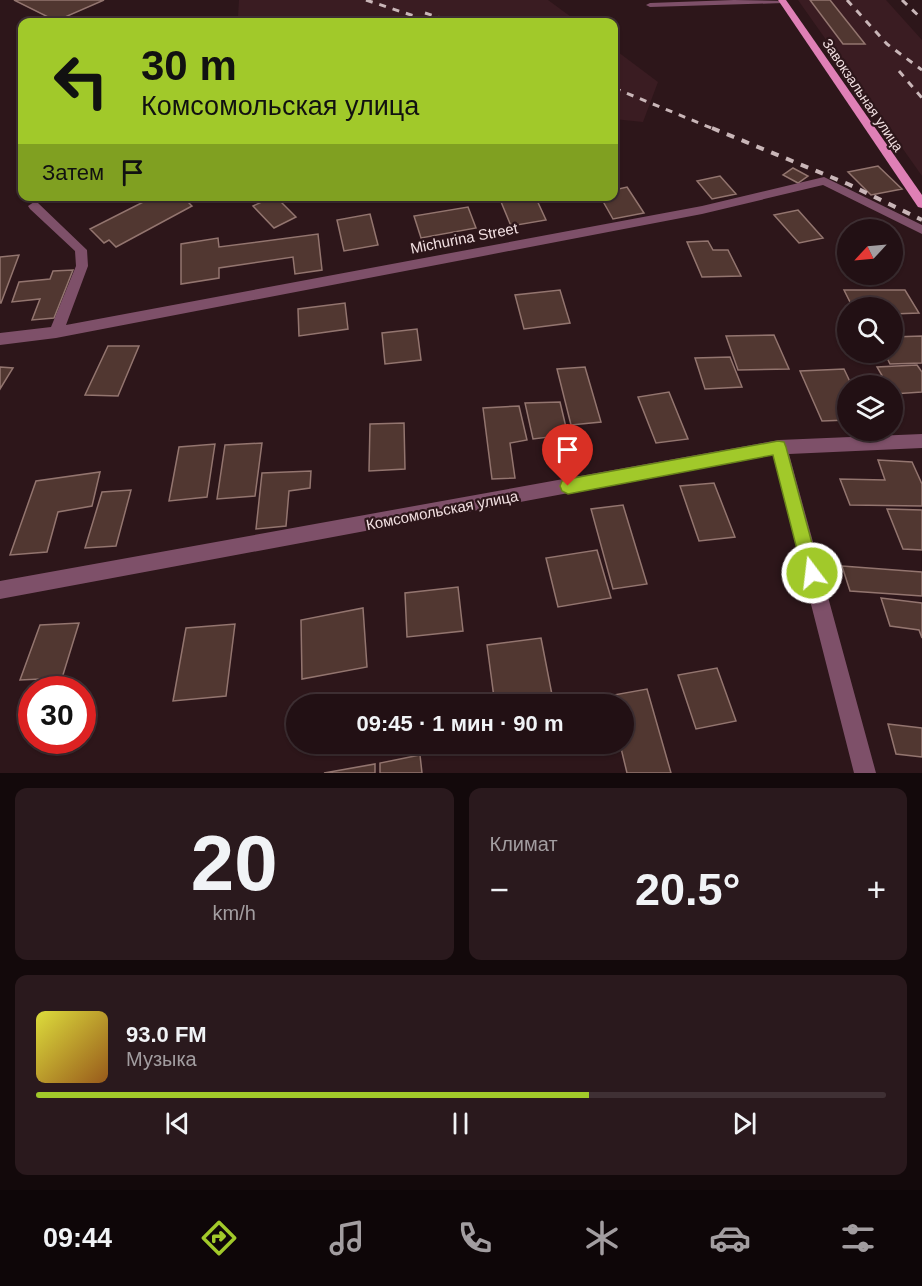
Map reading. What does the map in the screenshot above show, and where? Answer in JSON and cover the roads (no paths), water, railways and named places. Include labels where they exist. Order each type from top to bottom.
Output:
[{"type":"main road","name":"Завокзальная улица","points":[[782,1],[922,204]]},
{"type":"street","points":[[650,5],[782,1]]},
{"type":"street","name":"Michurina Street","points":[[0,339],[56,332],[691,212],[824,181],[922,230]]},
{"type":"street","points":[[34,206],[81,250],[82,266],[56,332]]},
{"type":"street","name":"Комсомольская улица","points":[[0,590],[778,447],[922,441]]},
{"type":"street","points":[[778,447],[865,773]]},
{"type":"railway","points":[[366,0],[420,18]]},
{"type":"railway","points":[[847,0],[887,44],[922,70]]},
{"type":"railway","points":[[902,0],[922,19]]},
{"type":"railway","points":[[425,13],[441,18]]},
{"type":"railway","points":[[899,71],[922,98]]},
{"type":"railway","points":[[618,90],[716,130]]},
{"type":"railway","points":[[712,128],[848,184],[922,220]]}]
